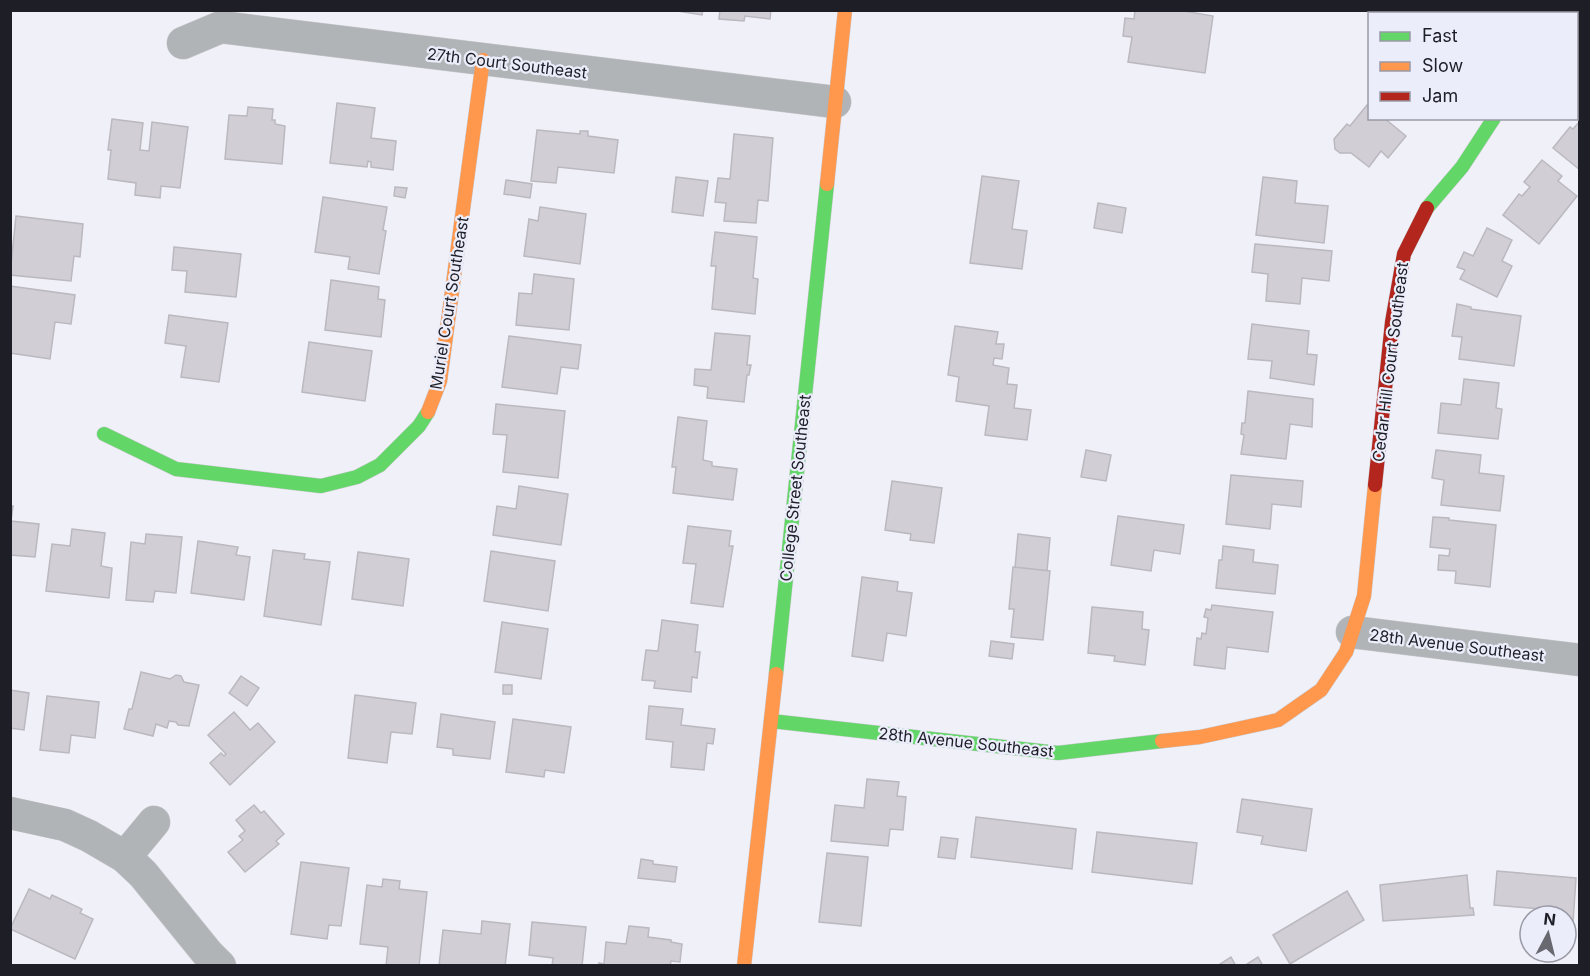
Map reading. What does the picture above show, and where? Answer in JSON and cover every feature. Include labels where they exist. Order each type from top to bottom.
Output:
[{"type":"street","name":"College Street Southeast","points":[[744,966],[845,10]]},
{"type":"street","name":"27th Court Southeast","points":[[183,43],[221,27],[835,102]]},
{"type":"street","name":"Muriel Court Southeast","points":[[104,434],[176,469],[321,486],[357,477],[380,465],[418,426],[432,405],[440,381],[483,60]]},
{"type":"street","name":"Cedar Hill Court Southeast","points":[[1352,632],[1364,596],[1378,441],[1392,322],[1404,254],[1427,208],[1462,167],[1493,120]]},
{"type":"street","name":"28th Avenue Southeast","points":[[771,721],[1058,753],[1200,737],[1278,720],[1321,690],[1346,652],[1352,632],[1580,660]]},
{"type":"street","points":[[10,813],[64,825],[89,836],[125,857],[143,874],[219,966]]},
{"type":"street","points":[[125,857],[154,822]]},
{"type":"building","points":[[671,10],[703,10],[702,15]]},
{"type":"building","points":[[720,10],[771,10],[770,19],[745,16],[744,21],[719,19]]},
{"type":"building","points":[[1135,10],[1178,10],[1213,16],[1205,73],[1128,62],[1132,37],[1123,36],[1125,18],[1134,19]]},
{"type":"building","points":[[1406,10],[1424,10],[1426,12],[1404,12]]},
{"type":"building","points":[[337,103],[375,108],[371,138],[396,141],[393,170],[371,167],[371,162],[368,161],[367,167],[330,163]]},
{"type":"building","points":[[1367,105],[1368,120],[1386,120],[1406,136],[1388,158],[1381,151],[1369,167],[1351,153],[1340,153],[1335,149],[1334,139],[1347,124],[1350,126]]},
{"type":"building","points":[[248,107],[273,109],[272,120],[275,120],[275,124],[285,126],[282,164],[225,159],[229,115],[247,116]]},
{"type":"building","points":[[112,119],[143,123],[140,150],[149,151],[152,122],[188,127],[180,188],[161,186],[160,198],[135,195],[136,183],[108,179],[111,150],[108,150]]},
{"type":"building","points":[[1580,121],[1580,170],[1553,148],[1570,127],[1573,129]]},
{"type":"building","points":[[537,130],[580,134],[580,131],[588,131],[588,136],[618,140],[614,173],[558,167],[556,183],[531,181]]},
{"type":"building","points":[[734,134],[773,138],[768,201],[758,200],[756,223],[724,221],[726,203],[715,202],[718,178],[730,179]]},
{"type":"building","points":[[1542,160],[1562,176],[1558,181],[1577,196],[1539,244],[1503,215],[1519,194],[1522,196],[1530,187],[1524,182]]},
{"type":"building","points":[[982,176],[1019,181],[1012,229],[1027,231],[1022,269],[970,263]]},
{"type":"building","points":[[676,177],[708,181],[703,216],[672,212]]},
{"type":"building","points":[[1263,177],[1297,181],[1295,203],[1328,206],[1324,243],[1256,235]]},
{"type":"building","points":[[506,180],[532,184],[530,198],[504,194]]},
{"type":"building","points":[[395,187],[407,188],[405,198],[394,196]]},
{"type":"building","points":[[323,197],[387,207],[383,230],[386,231],[379,274],[348,269],[350,257],[315,252]]},
{"type":"building","points":[[1098,203],[1126,208],[1122,233],[1094,228]]},
{"type":"building","points":[[540,207],[586,214],[580,264],[524,256],[529,219],[538,221]]},
{"type":"building","points":[[16,216],[83,224],[80,257],[74,256],[71,281],[10,275]]},
{"type":"building","points":[[1487,228],[1512,240],[1502,261],[1512,266],[1497,297],[1460,279],[1465,270],[1457,267],[1464,252],[1473,256]]},
{"type":"building","points":[[715,232],[757,237],[753,278],[758,279],[755,314],[712,309],[716,266],[711,266]]},
{"type":"building","points":[[1255,244],[1332,251],[1329,281],[1302,278],[1300,304],[1266,301],[1268,274],[1252,272]]},
{"type":"building","points":[[174,247],[241,254],[236,297],[185,292],[187,271],[172,270]]},
{"type":"building","points":[[534,274],[574,279],[569,330],[516,325],[519,293],[532,294]]},
{"type":"building","points":[[331,280],[379,287],[378,299],[385,300],[381,337],[325,330]]},
{"type":"building","points":[[10,286],[75,295],[71,324],[55,322],[50,359],[10,353]]},
{"type":"building","points":[[1457,304],[1471,307],[1471,309],[1521,316],[1514,366],[1459,359],[1462,337],[1452,336]]},
{"type":"building","points":[[169,315],[228,323],[219,382],[181,377],[186,346],[165,343]]},
{"type":"building","points":[[1252,324],[1309,331],[1307,354],[1317,355],[1314,385],[1270,378],[1272,361],[1248,359]]},
{"type":"building","points":[[955,326],[998,332],[996,344],[1004,344],[1002,359],[994,358],[993,365],[1009,368],[1007,384],[1017,385],[1014,408],[1031,410],[1027,440],[985,435],[989,406],[956,401],[959,377],[948,375]]},
{"type":"building","points":[[715,333],[750,336],[747,365],[751,365],[749,375],[747,375],[744,402],[707,398],[708,387],[694,385],[695,369],[711,370]]},
{"type":"building","points":[[509,336],[581,345],[578,369],[561,367],[557,394],[502,387]]},
{"type":"building","points":[[309,342],[372,351],[365,401],[302,392]]},
{"type":"building","points":[[1464,379],[1499,383],[1496,408],[1502,409],[1498,439],[1438,433],[1441,403],[1461,405]]},
{"type":"building","points":[[1248,391],[1313,399],[1312,427],[1290,424],[1286,459],[1241,454],[1244,435],[1241,434],[1242,423],[1245,423]]},
{"type":"building","points":[[496,404],[565,411],[558,478],[503,472],[507,435],[493,434]]},
{"type":"building","points":[[678,417],[707,421],[703,460],[712,462],[712,466],[737,469],[733,500],[673,493],[676,467],[672,467]]},
{"type":"building","points":[[1086,450],[1111,455],[1106,481],[1081,477]]},
{"type":"building","points":[[1436,450],[1481,455],[1479,473],[1504,476],[1500,511],[1441,505],[1444,480],[1432,478]]},
{"type":"building","points":[[1231,475],[1303,481],[1301,507],[1272,504],[1270,529],[1226,524]]},
{"type":"building","points":[[892,481],[942,488],[934,543],[910,540],[911,534],[885,530]]},
{"type":"building","points":[[519,486],[568,494],[561,545],[493,535],[497,506],[516,509]]},
{"type":"building","points":[[10,506],[13,506],[11,521],[39,524],[35,557],[10,555]]},
{"type":"building","points":[[1118,516],[1184,525],[1180,554],[1154,550],[1151,571],[1111,565]]},
{"type":"building","points":[[1433,517],[1496,525],[1490,587],[1455,583],[1456,571],[1438,570],[1439,555],[1449,556],[1450,549],[1430,547]]},
{"type":"building","points":[[688,526],[731,531],[729,546],[733,546],[723,607],[691,603],[696,564],[683,563]]},
{"type":"building","points":[[72,529],[105,533],[101,566],[112,568],[109,598],[46,591],[52,544],[70,546]]},
{"type":"building","points":[[146,534],[182,537],[176,593],[155,591],[153,602],[126,600],[131,542],[145,544]]},
{"type":"building","points":[[1018,534],[1050,538],[1047,571],[1015,568]]},
{"type":"building","points":[[198,541],[238,547],[236,555],[250,557],[244,600],[191,593]]},
{"type":"building","points":[[1223,546],[1254,550],[1253,562],[1278,565],[1275,594],[1216,588]]},
{"type":"building","points":[[273,550],[305,554],[304,559],[330,562],[321,625],[264,616]]},
{"type":"building","points":[[491,551],[555,561],[548,611],[484,601]]},
{"type":"building","points":[[358,552],[409,559],[403,606],[352,599]]},
{"type":"building","points":[[1013,567],[1050,571],[1043,640],[1011,637],[1014,609],[1009,609]]},
{"type":"building","points":[[862,577],[898,582],[897,591],[912,593],[906,636],[887,633],[883,661],[852,656]]},
{"type":"building","points":[[1212,605],[1273,612],[1268,652],[1227,647],[1225,669],[1194,665],[1197,638],[1201,639],[1202,633],[1206,634],[1208,618],[1204,617],[1206,609],[1211,610]]},
{"type":"building","points":[[1092,607],[1143,612],[1142,629],[1149,630],[1145,665],[1114,661],[1115,656],[1088,653]]},
{"type":"building","points":[[662,620],[698,625],[695,652],[700,652],[697,678],[692,677],[691,692],[654,688],[655,681],[642,680],[646,650],[658,651]]},
{"type":"building","points":[[502,622],[548,629],[541,679],[495,672]]},
{"type":"building","points":[[991,641],[1014,644],[1012,659],[989,656]]},
{"type":"building","points":[[141,672],[170,679],[176,675],[181,676],[184,682],[199,685],[189,726],[169,721],[167,728],[156,724],[153,736],[124,729],[129,709],[132,709]]},
{"type":"building","points":[[241,676],[259,688],[247,706],[229,693]]},
{"type":"building","points":[[503,685],[512,685],[512,694],[503,694]]},
{"type":"building","points":[[10,690],[29,693],[24,730],[10,728]]},
{"type":"building","points":[[355,695],[416,703],[412,734],[391,732],[387,763],[348,758]]},
{"type":"building","points":[[47,696],[99,702],[95,738],[71,735],[69,753],[40,750]]},
{"type":"building","points":[[649,706],[683,709],[681,725],[715,729],[713,744],[707,743],[704,770],[671,767],[673,742],[646,739]]},
{"type":"building","points":[[234,712],[250,730],[258,723],[275,742],[230,785],[210,763],[221,753],[224,756],[226,754],[208,735]]},
{"type":"building","points":[[441,714],[495,722],[490,759],[453,755],[453,749],[437,747]]},
{"type":"building","points":[[513,719],[571,727],[564,773],[545,770],[544,777],[506,772]]},
{"type":"building","points":[[867,779],[899,782],[897,796],[906,797],[903,830],[890,829],[888,846],[831,841],[835,805],[864,808]]},
{"type":"building","points":[[1242,799],[1312,809],[1306,851],[1261,844],[1263,836],[1237,832]]},
{"type":"building","points":[[254,805],[261,813],[264,811],[284,834],[276,841],[279,844],[245,872],[228,852],[243,840],[239,836],[245,831],[236,820]]},
{"type":"building","points":[[976,817],[1076,829],[1072,869],[971,857]]},
{"type":"building","points":[[1097,832],[1197,843],[1192,884],[1092,872]]},
{"type":"building","points":[[941,837],[958,839],[955,859],[938,857]]},
{"type":"building","points":[[827,853],[868,857],[861,926],[819,922]]},
{"type":"building","points":[[641,859],[653,861],[653,864],[677,867],[675,882],[638,878]]},
{"type":"building","points":[[301,862],[349,868],[341,926],[329,925],[327,939],[291,934]]},
{"type":"building","points":[[1497,871],[1576,878],[1574,904],[1518,904],[1518,907],[1494,905]]},
{"type":"building","points":[[1467,875],[1470,908],[1473,908],[1474,915],[1383,921],[1380,885]]},
{"type":"building","points":[[383,879],[400,881],[399,889],[427,892],[419,966],[386,966],[388,947],[360,944],[367,885],[382,887]]},
{"type":"building","points":[[29,889],[50,899],[52,895],[82,909],[80,913],[93,919],[75,959],[10,929]]},
{"type":"building","points":[[1347,891],[1364,920],[1290,964],[1273,935]]},
{"type":"building","points":[[482,921],[510,924],[505,966],[439,966],[443,930],[481,934]]},
{"type":"building","points":[[532,922],[586,927],[582,966],[552,966],[553,958],[529,955]]},
{"type":"building","points":[[629,926],[649,928],[648,937],[682,944],[680,962],[671,961],[670,966],[599,966],[599,963],[604,964],[606,942],[626,944]]},
{"type":"building","points":[[1231,957],[1236,966],[1217,966]]},
{"type":"building","points":[[1258,957],[1263,966],[1244,966]]},
{"type":"traffic: fast","points":[[1427,208],[1462,167],[1493,120]]},
{"type":"traffic: fast","points":[[776,674],[827,184]]},
{"type":"traffic: fast","points":[[104,434],[176,469],[321,486],[357,477],[380,465],[419,426],[428,412]]},
{"type":"traffic: fast","points":[[771,721],[1058,753],[1162,741]]},
{"type":"traffic: slow","points":[[827,184],[845,10]]},
{"type":"traffic: slow","points":[[428,412],[440,381],[483,60]]},
{"type":"traffic: slow","points":[[1162,741],[1200,737],[1278,720],[1321,690],[1346,652],[1364,596],[1375,485]]},
{"type":"traffic: slow","points":[[744,966],[776,674]]},
{"type":"traffic: jam","points":[[1375,485],[1392,322],[1404,254],[1427,208]]}]
